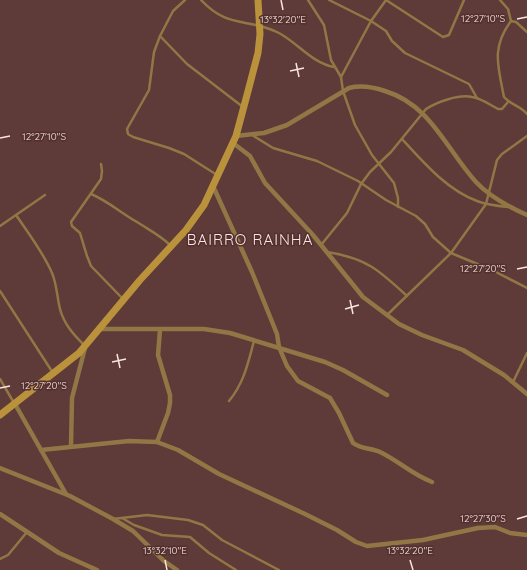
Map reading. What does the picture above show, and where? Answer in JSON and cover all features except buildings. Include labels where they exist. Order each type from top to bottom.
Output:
[{"type":"street","points":[[0,415],[54,374],[85,346],[195,219],[213,186],[235,139],[258,53],[260,26],[258,0]]},
{"type":"street","points":[[235,139],[287,125],[343,91],[357,86],[374,87],[404,99],[422,112],[476,182],[489,194],[527,216]]},
{"type":"street","points":[[235,139],[250,156],[265,183],[321,245],[363,297],[399,324],[422,335],[462,350],[504,375],[526,393]]},
{"type":"street","points":[[213,186],[274,325],[279,348],[287,366],[298,381],[327,396],[334,403],[353,443],[395,460],[416,476],[432,482]]},
{"type":"street","points":[[101,329],[216,330],[307,355],[343,370],[387,396]]},
{"type":"street","points":[[157,442],[168,413],[170,403],[170,395],[158,355],[160,330]]},
{"type":"street","points":[[71,446],[72,398],[85,346]]},
{"type":"street","points":[[15,404],[66,494]]},
{"type":"street","points":[[41,450],[129,441],[157,442],[178,450],[219,474],[306,514],[363,545],[372,546],[423,540],[478,528],[494,527],[510,533],[527,535]]},
{"type":"street","points":[[0,468],[66,494],[113,519],[133,531],[175,569]]},
{"type":"street","points":[[0,514],[59,553],[97,570]]},
{"type":"lane","points":[[186,0],[173,11],[160,36],[154,52],[150,90],[127,129],[128,134],[184,154],[218,175]]},
{"type":"lane","points":[[201,0],[213,12],[224,18],[260,26],[283,35],[320,63],[334,67]]},
{"type":"lane","points":[[308,0],[324,25],[329,52],[334,67],[341,77],[347,106],[363,141],[394,183],[398,198],[398,206]]},
{"type":"lane","points":[[329,0],[371,21],[386,31],[392,41],[405,53],[469,84],[476,98]]},
{"type":"lane","points":[[341,77],[371,21],[386,0],[443,37],[449,35],[464,0]]},
{"type":"lane","points":[[500,0],[508,9],[511,21],[503,34],[496,57],[504,97],[508,102],[521,108],[527,114]]},
{"type":"lane","points":[[511,21],[516,22],[527,32]]},
{"type":"lane","points":[[160,36],[187,64],[243,108]]},
{"type":"lane","points":[[321,245],[347,213],[361,184],[402,139],[422,112],[433,104],[464,96],[476,98],[498,109],[502,109],[508,102]]},
{"type":"lane","points":[[252,135],[273,148],[318,160],[416,216],[425,224],[433,237],[451,253],[492,270],[527,288]]},
{"type":"lane","points":[[387,315],[451,253],[486,204],[497,160],[502,154],[527,136]]},
{"type":"lane","points":[[402,139],[442,179],[468,196],[486,204],[511,208]]},
{"type":"lane","points":[[101,164],[101,179],[73,218],[72,226],[80,232],[87,256],[92,266],[124,300]]},
{"type":"lane","points":[[91,194],[105,200],[138,223],[151,229],[172,247]]},
{"type":"lane","points":[[0,226],[45,195]]},
{"type":"lane","points":[[16,215],[42,251],[57,288],[60,308],[68,328],[85,346]]},
{"type":"lane","points":[[327,252],[348,255],[363,260],[379,271],[407,296]]},
{"type":"lane","points":[[0,291],[54,374]]},
{"type":"lane","points":[[229,401],[238,390],[244,377],[254,341]]},
{"type":"lane","points":[[513,382],[527,353]]},
{"type":"lane","points":[[0,379],[15,404]]},
{"type":"lane","points":[[113,519],[147,515],[167,516],[196,522],[222,540],[279,570]]},
{"type":"lane","points":[[121,518],[134,525],[162,535],[190,537],[209,553],[236,570]]},
{"type":"lane","points":[[0,560],[8,555],[27,532]]},
{"type":"district","name":"BAIRRO RAINHA","points":[[250,240]]}]
